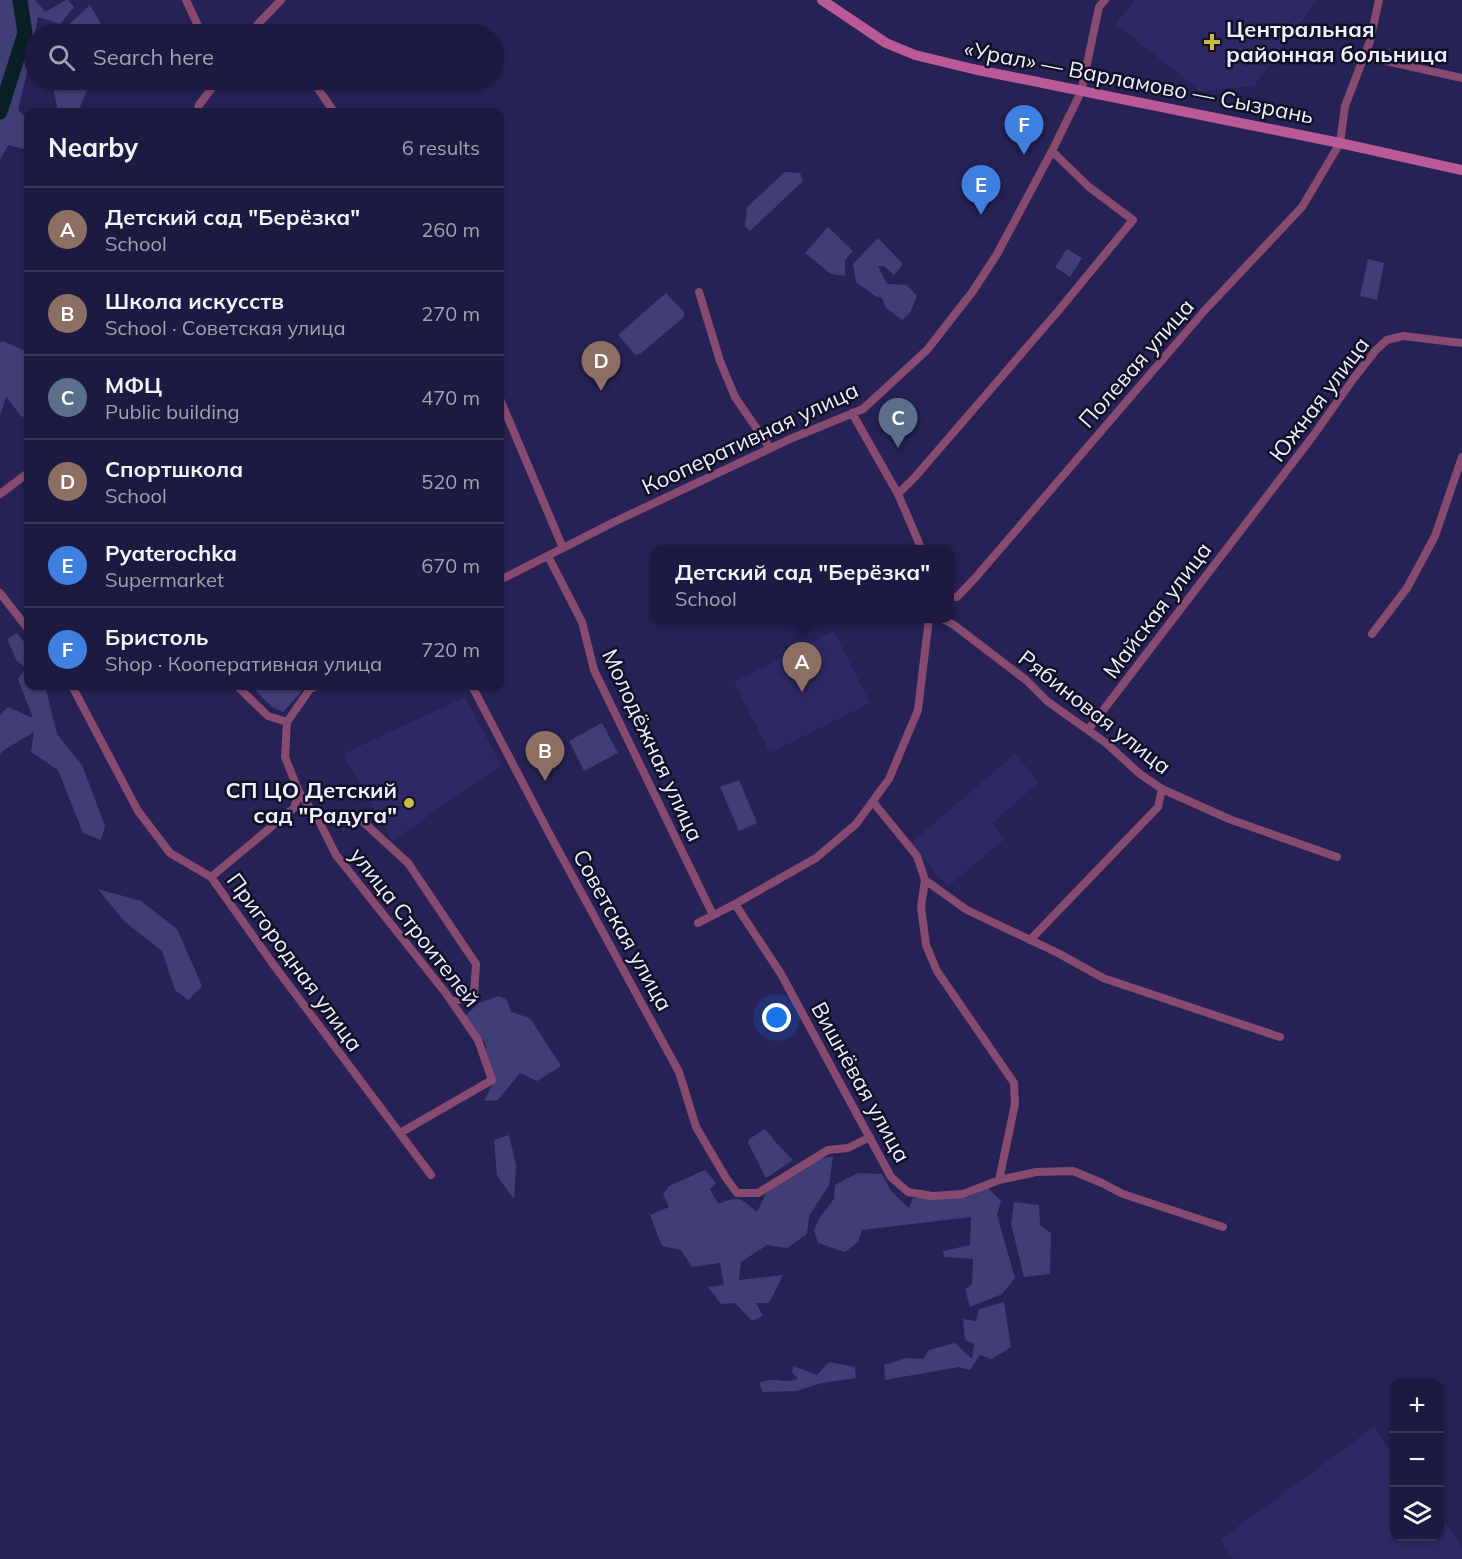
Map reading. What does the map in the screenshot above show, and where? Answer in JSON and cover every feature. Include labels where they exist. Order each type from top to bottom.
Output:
[{"type":"main road","name":"«Урал» — Варламово — Сызрань","points":[[826,1],[886,43],[915,55],[1081,92],[1340,143],[1462,170]]},
{"type":"street","points":[[186,0],[197,24]]},
{"type":"street","points":[[259,24],[281,0]]},
{"type":"street","name":"Кооперативная улица","points":[[504,578],[770,448],[863,409],[908,369],[950,322],[998,254],[1081,92],[1099,7],[1105,0]]},
{"type":"street","points":[[1340,143],[1345,106],[1370,41],[1378,0]]},
{"type":"street","points":[[1364,56],[1462,78]]},
{"type":"street","points":[[198,108],[210,90]]},
{"type":"street","points":[[319,90],[331,108]]},
{"type":"street","name":"Полевая улица","points":[[954,597],[957,597],[976,577],[1205,310],[1302,207],[1340,143]]},
{"type":"street","points":[[898,494],[1059,310],[1133,220],[1089,188],[1052,150]]},
{"type":"street","points":[[699,292],[720,361],[735,397],[770,448]]},
{"type":"street","name":"Южная улица","points":[[1255,511],[1354,378],[1387,340],[1403,336],[1462,343]]},
{"type":"street","points":[[504,410],[563,548]]},
{"type":"street","points":[[852,413],[898,494],[920,545]]},
{"type":"street","points":[[1372,634],[1407,588],[1435,536],[1462,457]]},
{"type":"street","points":[[0,494],[24,476]]},
{"type":"street","name":"Майская улица","points":[[1088,730],[1255,511]]},
{"type":"street","name":"Молодёжная улица","points":[[548,556],[582,622],[594,670],[713,915]]},
{"type":"street","points":[[0,593],[24,624]]},
{"type":"street","points":[[698,923],[816,858],[856,824],[873,802],[889,779],[918,710],[928,623]]},
{"type":"street","name":"Рябиновая улица","points":[[950,623],[1026,680],[1047,701],[1106,742],[1140,774],[1162,789],[1229,819],[1337,857]]},
{"type":"street","name":"Пригородная улица","points":[[74,690],[138,811],[170,853],[211,877],[431,1175]]},
{"type":"street","points":[[241,690],[268,716],[287,722],[309,690]]},
{"type":"street","name":"Советская улица","points":[[474,690],[550,835],[680,1072],[696,1127],[737,1193],[758,1193],[828,1150],[848,1148],[870,1137]]},
{"type":"street","name":"улица Строителей","points":[[287,722],[285,757],[299,792],[319,821],[336,855],[452,1002],[478,1040],[492,1080],[400,1133]]},
{"type":"street","points":[[1030,940],[1158,807],[1162,789]]},
{"type":"street","points":[[211,877],[294,808],[299,792]]},
{"type":"street","points":[[873,802],[917,856],[925,880],[921,907],[926,945],[937,971],[1014,1083],[1015,1104],[999,1180]]},
{"type":"street","points":[[319,821],[360,819],[408,863],[476,964],[474,995],[452,1002]]},
{"type":"street","points":[[925,880],[967,910],[1058,953],[1103,978],[1280,1037]]},
{"type":"street","name":"Вишнёвая улица","points":[[735,904],[781,974],[891,1177],[908,1192],[932,1196],[963,1194],[999,1180],[1036,1172],[1073,1171],[1123,1194],[1223,1227]]},
{"type":"shaded area","points":[[0,0],[35,0],[45,12],[68,0],[74,7],[60,24],[38,17],[37,24],[24,24],[24,85],[18,110],[24,116],[24,149],[8,145],[0,160]]},
{"type":"shaded area","name":"Центральная районная больница","points":[[1134,0],[1317,0],[1254,86],[1200,91],[1116,24]]},
{"type":"shaded area","points":[[90,5],[101,24],[69,24]]},
{"type":"shaded area","points":[[54,90],[87,90],[81,108],[57,108]]},
{"type":"shaded area","points":[[785,172],[800,173],[803,181],[750,231],[745,226],[747,207]]},
{"type":"shaded area","points":[[828,227],[853,251],[845,260],[845,276],[831,274],[805,253]]},
{"type":"shaded area","points":[[878,238],[903,264],[894,275],[884,266],[878,266],[887,284],[907,285],[917,296],[910,313],[902,320],[886,308],[882,298],[875,296],[856,282],[853,264]]},
{"type":"shaded area","points":[[1067,249],[1082,258],[1070,277],[1055,267]]},
{"type":"shaded area","points":[[1368,259],[1384,263],[1377,300],[1360,296]]},
{"type":"shaded area","points":[[666,293],[684,312],[684,317],[640,354],[635,355],[619,334]]},
{"type":"shaded area","points":[[3,341],[24,350],[24,417],[6,397],[0,416],[0,342]]},
{"type":"shaded area","points":[[834,631],[870,703],[770,753],[734,682]]},
{"type":"shaded area","points":[[17,633],[24,642],[24,666],[17,661],[7,639]]},
{"type":"shaded area","points":[[24,671],[24,690],[46,690],[57,734],[82,765],[105,826],[101,840],[83,833],[58,770],[31,752],[34,732],[0,754],[0,715],[8,707],[33,718],[18,679]]},
{"type":"shaded area","points":[[255,690],[300,690],[283,712],[272,707]]},
{"type":"shaded area","name":"СП ЦО Детский сад \"Радуга\"","points":[[465,697],[501,765],[392,841],[343,754]]},
{"type":"shaded area","points":[[602,723],[618,753],[584,771],[569,741]]},
{"type":"shaded area","points":[[1015,754],[1039,782],[992,823],[1005,839],[947,887],[911,843]]},
{"type":"shaded area","points":[[739,780],[757,823],[739,831],[720,787]]},
{"type":"shaded area","points":[[98,889],[141,901],[177,929],[202,986],[188,1000],[175,990],[162,951],[125,922]]},
{"type":"shaded area","points":[[499,996],[507,1000],[511,1012],[530,1018],[561,1066],[537,1081],[520,1073],[498,1100],[484,1101],[493,1083],[485,1043],[465,1016],[479,1003]]},
{"type":"shaded area","points":[[765,1129],[793,1160],[766,1178],[748,1143],[749,1139]]},
{"type":"shaded area","points":[[509,1135],[516,1165],[514,1199],[497,1176],[494,1140]]},
{"type":"shaded area","points":[[833,1156],[829,1185],[809,1216],[807,1234],[787,1248],[767,1245],[741,1262],[739,1280],[783,1275],[769,1303],[756,1303],[763,1316],[752,1321],[735,1303],[721,1304],[708,1287],[724,1285],[720,1263],[692,1267],[681,1250],[662,1246],[650,1215],[669,1207],[663,1194],[669,1186],[705,1170],[716,1183],[710,1189],[718,1204],[731,1199],[739,1199],[757,1212],[767,1191],[814,1161]]},
{"type":"shaded area","points":[[858,1173],[882,1174],[891,1191],[909,1208],[913,1198],[966,1198],[988,1188],[1001,1201],[997,1215],[1015,1278],[1002,1294],[970,1307],[965,1289],[972,1284],[973,1259],[944,1257],[943,1251],[970,1245],[971,1217],[862,1230],[858,1242],[845,1252],[818,1243],[814,1230],[820,1217],[834,1199],[835,1185]]},
{"type":"shaded area","points":[[1014,1202],[1039,1205],[1040,1225],[1051,1233],[1050,1274],[1024,1277],[1011,1224]]},
{"type":"shaded area","points":[[1004,1302],[1011,1347],[992,1359],[980,1355],[970,1370],[959,1367],[885,1380],[884,1365],[906,1358],[923,1359],[929,1350],[955,1343],[972,1359],[974,1344],[965,1340],[963,1319],[976,1321],[979,1309]]},
{"type":"shaded area","points":[[829,1362],[855,1367],[856,1378],[822,1383],[796,1391],[763,1392],[759,1383],[770,1380],[798,1379],[792,1372],[793,1366],[817,1375]]},
{"type":"shaded area","points":[[1374,1427],[1390,1449],[1390,1541],[1444,1541],[1444,1522],[1462,1547],[1462,1559],[1234,1559],[1220,1540]]},
{"type":"waterway","points":[[20,0],[24,26]]},
{"type":"waterway","points":[[0,112],[24,36]]},
{"type":"place","name":"Центральная районная больница","points":[[1212,42]]},
{"type":"place","name":"Бристоль","points":[[1024,155]]},
{"type":"place","name":"Pyaterochka","points":[[981,215]]},
{"type":"place","name":"Спортшкола","points":[[601,391]]},
{"type":"place","name":"МФЦ","points":[[898,448]]},
{"type":"place","name":"Детский сад \"Берёзка\"","points":[[802,692]]},
{"type":"place","name":"Школа искусств","points":[[545,781]]},
{"type":"place","name":"СП ЦО Детский сад \"Радуга\"","points":[[409,803]]}]
